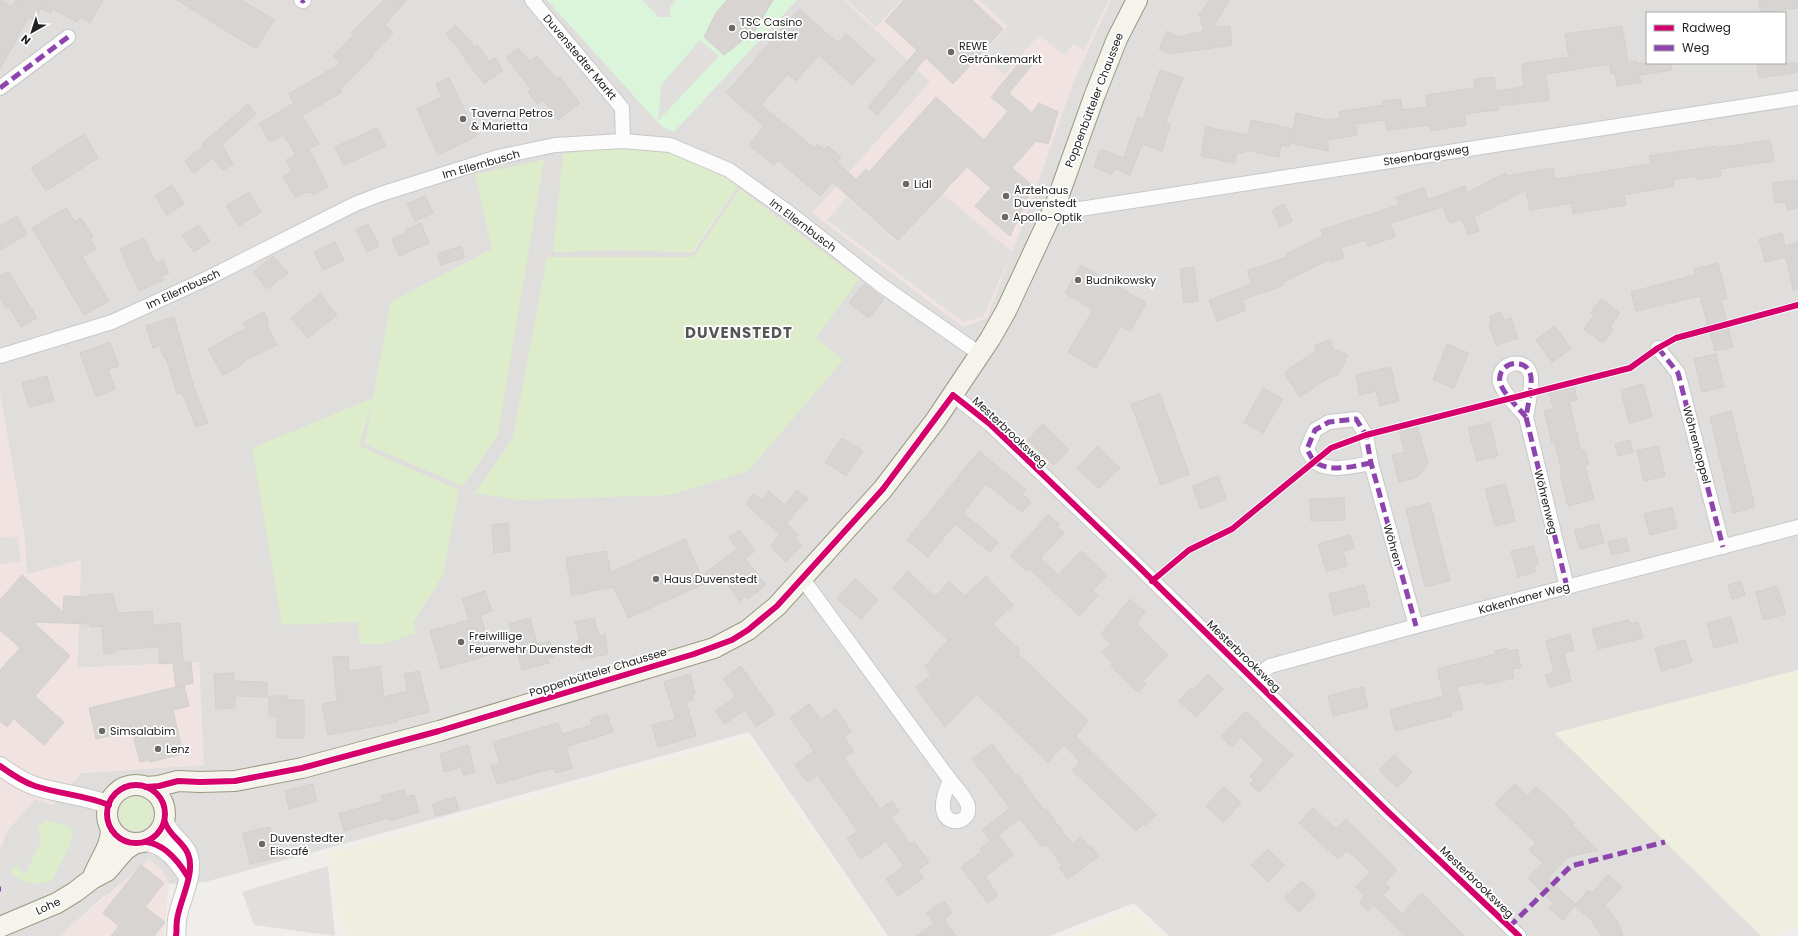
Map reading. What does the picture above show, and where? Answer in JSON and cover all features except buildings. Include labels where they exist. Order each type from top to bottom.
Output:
[{"type":"main road","name":"Poppenbütteler Chaussee","points":[[146,787],[159,786],[178,781],[235,781],[302,768],[439,731],[714,648],[732,640],[763,618],[802,578],[883,489],[953,395],[980,354],[1006,311],[1055,206],[1094,97],[1117,39],[1137,0]]},
{"type":"main road","points":[[165,818],[164,804],[159,796],[146,787],[133,785],[124,788],[113,796],[108,805],[107,817],[111,829],[122,840],[140,843],[159,833],[174,799],[200,782]]},
{"type":"main road","name":"Lohe","points":[[92,879],[98,864],[109,846],[111,829]]},
{"type":"main road","name":"Lohe","points":[[0,928],[57,903],[76,892],[92,879],[107,871],[125,850],[140,843]]},
{"type":"street","name":"Duvenstedter Markt","points":[[532,0],[622,108],[623,141]]},
{"type":"street","points":[[0,88],[68,37]]},
{"type":"street","name":"Steenbargsweg","points":[[1055,206],[1080,209],[1798,98]]},
{"type":"street","name":"Im Ellernbusch","points":[[0,356],[112,322],[204,280],[355,204],[381,194],[498,156],[555,146],[623,141],[670,145],[729,170],[788,212],[881,285],[980,354]]},
{"type":"street","name":"Wöhrenkoppel","points":[[1658,348],[1678,373],[1723,547]]},
{"type":"street","name":"Mesterbrooksweg","points":[[953,395],[996,430],[1386,810],[1519,936]]},
{"type":"street","name":"Wöhrenweg","points":[[1526,417],[1567,587]]},
{"type":"street","name":"Wöhren","points":[[1370,463],[1350,467],[1328,467],[1314,461],[1307,449],[1315,430],[1329,422],[1356,419],[1366,435],[1370,463],[1416,626]]},
{"type":"street","name":"Kakenhaner Weg","points":[[1253,679],[1270,666],[1416,626],[1798,527]]},
{"type":"street","points":[[802,578],[950,780]]},
{"type":"street","points":[[0,766],[22,781],[34,786],[89,798],[108,805]]},
{"type":"street","points":[[165,818],[170,834],[189,855],[190,864],[184,898],[177,919],[176,936]]},
{"type":"street","points":[[140,843],[155,844],[163,849],[178,863],[188,877]]},
{"type":"shaded area","points":[[0,0],[1798,0],[1798,670],[1555,733],[1761,936],[1169,936],[1134,903],[1049,936],[888,936],[749,732],[205,882],[169,884],[161,868],[103,897],[60,936],[0,936],[0,850],[7,831],[35,799],[53,805],[81,773],[203,765],[199,662],[77,668],[81,560],[27,575],[24,533],[0,394]],"holes":[[[738,185],[693,252],[608,250],[553,252]],[[492,249],[365,444],[391,302]]]},
{"type":"shaded area","points":[[844,0],[1111,0],[1074,81],[1027,214],[987,318],[963,327],[812,213],[930,82]]},
{"type":"shaded area","points":[[847,0],[901,0],[876,27]]},
{"type":"shaded area","points":[[979,0],[1109,0],[1084,51],[1074,44],[1064,55],[1039,35],[1004,75],[982,55],[1008,26]]},
{"type":"shaded area","points":[[700,40],[719,56],[658,121],[661,85]]},
{"type":"shaded area","points":[[942,193],[1012,252],[983,317],[963,322],[827,220],[847,197],[898,243]]},
{"type":"shaded area","points":[[1182,211],[1189,260],[1192,260],[1194,267],[1180,269],[1184,303],[1157,306],[1092,270],[1099,257],[1086,250],[1098,225],[1117,236],[1124,221],[1134,225],[1134,217]]},
{"type":"shaded area","points":[[1050,303],[1080,317],[1051,381],[1015,392],[1007,385]]},
{"type":"shaded area","points":[[0,394],[24,533],[27,574],[81,560],[77,668],[199,662],[204,765],[81,773],[52,805],[35,799],[7,831],[0,850]]},
{"type":"shaded area","points":[[18,536],[21,561],[0,564],[0,538]]},
{"type":"shaded area","points":[[430,641],[447,696],[458,694],[462,710],[433,718],[410,645]]},
{"type":"shaded area","points":[[205,798],[222,800],[191,844],[184,831]]},
{"type":"shaded area","points":[[41,812],[80,816],[84,819],[87,828],[81,837],[85,840],[89,838],[90,842],[70,883],[58,885],[53,891],[46,895],[35,895],[30,899],[18,893],[16,887],[10,885],[7,888],[14,893],[4,913],[0,912],[0,868],[4,861],[12,856],[12,854],[6,855],[20,821],[24,816],[36,816]],"holes":[[[47,820],[70,827],[73,831],[73,839],[52,881],[27,884],[12,875],[12,868],[17,865],[23,873],[26,873],[42,840],[37,828]]]},
{"type":"shaded area","points":[[149,859],[161,868],[169,884],[164,936],[60,936]]},
{"type":"shaded area","points":[[328,866],[335,936],[254,925],[242,892]]},
{"type":"green space","points":[[547,0],[642,0],[659,17],[670,17],[670,7],[676,0],[797,0],[674,132],[661,126]]},
{"type":"green space","points":[[660,148],[730,179],[738,185],[692,252],[608,250],[553,252],[563,154],[597,149]]},
{"type":"green space","points":[[544,160],[498,435],[463,486],[365,444],[372,403],[359,446],[459,490],[443,575],[413,623],[416,633],[383,644],[360,644],[358,622],[282,625],[252,448],[373,398],[391,302],[492,249],[475,174]]},
{"type":"green space","points":[[740,189],[859,279],[816,338],[843,360],[748,471],[671,495],[520,500],[475,493],[513,438],[547,257],[693,257]]},
{"type":"green space","points":[[1798,670],[1798,927],[1767,936],[1761,936],[1555,733]]},
{"type":"green space","points":[[747,738],[883,936],[351,936],[340,923],[329,854]]},
{"type":"green space","points":[[136,797],[142,798],[148,802],[152,808],[152,820],[148,826],[142,830],[136,831],[130,830],[124,826],[120,820],[119,814],[120,808],[124,802],[130,798]]},
{"type":"green space","points":[[47,820],[69,826],[73,832],[70,846],[52,881],[36,884],[27,882],[12,875],[12,867],[17,865],[21,869],[37,828]]},
{"type":"green space","points":[[1133,910],[1161,936],[1070,936]]},
{"type":"marked path","points":[[0,88],[68,37]]},
{"type":"marked path","points":[[1658,348],[1678,373],[1723,547]]},
{"type":"marked path","points":[[1526,417],[1507,396],[1500,382],[1500,375],[1503,370],[1507,366],[1513,364],[1524,366],[1529,370],[1531,377],[1526,417],[1567,587]]},
{"type":"marked path","points":[[1371,463],[1343,468],[1328,467],[1315,462],[1307,449],[1315,430],[1329,422],[1356,419],[1366,435],[1371,463],[1416,626]]},
{"type":"marked path","points":[[1509,927],[1571,866],[1665,842]]},
{"type":"cycle path","points":[[1152,581],[1189,550],[1232,529],[1331,448],[1366,435],[1630,368],[1658,348],[1676,338],[1798,305]]},
{"type":"cycle path","points":[[146,787],[159,786],[178,781],[235,781],[302,768],[439,731],[694,654],[732,640],[748,630],[777,606],[883,489],[953,395],[991,425],[1133,561],[1386,810],[1519,936]]},
{"type":"cycle path","points":[[0,766],[17,778],[35,786],[91,799],[109,805]]},
{"type":"cycle path","points":[[130,785],[142,785],[152,789],[161,798],[165,808],[165,814],[165,820],[157,835],[142,843],[130,843],[120,839],[111,830],[107,820],[107,808],[111,798],[120,789],[130,785]]},
{"type":"cycle path","points":[[165,822],[170,831],[186,849],[190,862],[189,878],[178,913],[176,936]]},
{"type":"cycle path","points":[[146,842],[153,843],[165,850],[176,860],[188,877]]},
{"type":"place","name":"TSC Casino Oberalster","points":[[732,28]]},
{"type":"place","name":"REWE Getränkemarkt","points":[[951,52]]},
{"type":"place","name":"Taverna Petros & Marietta","points":[[463,119]]},
{"type":"place","name":"Lidl","points":[[906,184]]},
{"type":"place","name":"Ärztehaus Duvenstedt","points":[[1006,196]]},
{"type":"place","name":"Apollo-Optik","points":[[1005,217]]},
{"type":"place","name":"Budnikowsky","points":[[1078,280]]},
{"type":"place","name":"Haus Duvenstedt","points":[[656,579]]},
{"type":"place","name":"Freiwillige Feuerwehr Duvenstedt","points":[[461,642]]},
{"type":"place","name":"Simsalabim","points":[[102,731]]},
{"type":"place","name":"Lenz","points":[[158,749]]},
{"type":"place","name":"Duvenstedter Eiscafé","points":[[262,844]]},
{"type":"district","name":"DUVENSTEDT","points":[[739,332]]}]
